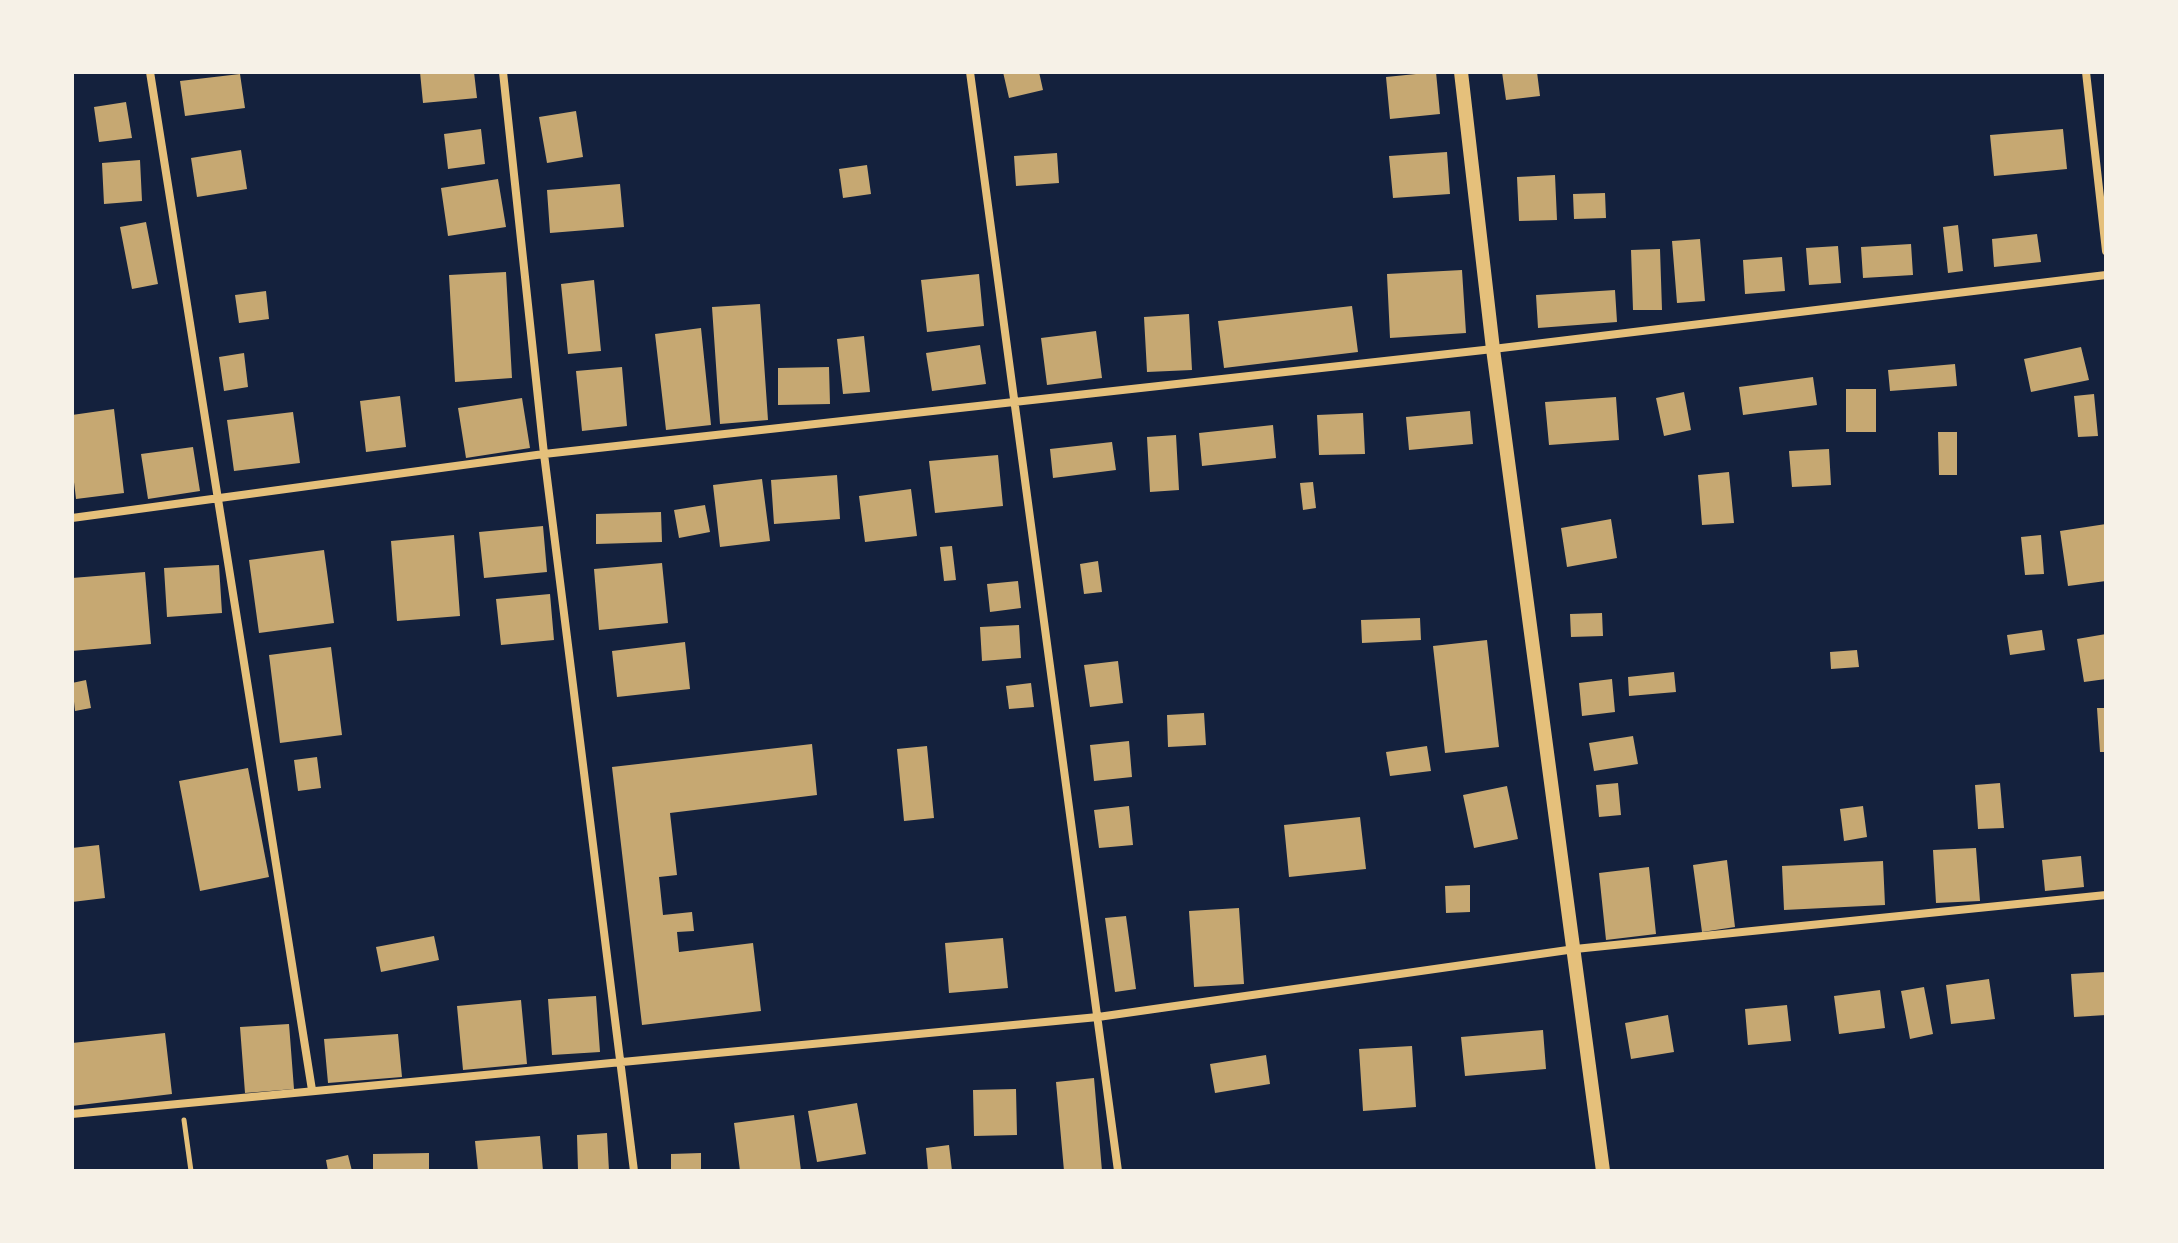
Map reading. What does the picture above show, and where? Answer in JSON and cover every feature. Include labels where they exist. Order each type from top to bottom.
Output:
[{"type":"street","points":[[150,72],[312,1090]]},
{"type":"street","points":[[503,72],[544,454],[634,1171]]},
{"type":"street","points":[[970,72],[1118,1171]]},
{"type":"street","points":[[1461,72],[1493,349],[1603,1171]]},
{"type":"street","points":[[2086,72],[2106,251]]},
{"type":"street","points":[[72,518],[544,454],[1493,349],[2106,275]]},
{"type":"street","points":[[72,1114],[1098,1017],[1575,949],[2106,895]]},
{"type":"path","points":[[181,1103],[191,1171]]},
{"type":"building","points":[[420,72],[474,72],[477,98],[423,103]]},
{"type":"building","points":[[1003,72],[1039,72],[1043,90],[1009,98]]},
{"type":"building","points":[[1436,72],[1440,114],[1390,119],[1386,77]]},
{"type":"building","points":[[1502,72],[1537,72],[1540,96],[1506,100]]},
{"type":"building","points":[[240,74],[245,108],[185,116],[180,81]]},
{"type":"building","points":[[126,102],[132,138],[99,142],[94,107]]},
{"type":"building","points":[[576,111],[583,157],[547,163],[539,117]]},
{"type":"building","points":[[481,129],[485,164],[448,169],[444,134]]},
{"type":"building","points":[[2063,129],[2067,169],[1994,176],[1990,135]]},
{"type":"building","points":[[241,150],[247,189],[197,197],[191,158]]},
{"type":"building","points":[[1447,152],[1450,194],[1393,198],[1389,156]]},
{"type":"building","points":[[1057,153],[1059,183],[1016,186],[1014,156]]},
{"type":"building","points":[[140,160],[142,201],[104,204],[102,163]]},
{"type":"building","points":[[867,165],[871,194],[843,198],[839,169]]},
{"type":"building","points":[[1555,175],[1557,220],[1519,221],[1517,177]]},
{"type":"building","points":[[498,179],[506,227],[448,236],[441,188]]},
{"type":"building","points":[[620,184],[624,227],[550,233],[547,190]]},
{"type":"building","points":[[1605,193],[1606,218],[1574,219],[1573,194]]},
{"type":"building","points":[[146,222],[158,284],[132,289],[120,227]]},
{"type":"building","points":[[1958,225],[1963,271],[1948,273],[1943,227]]},
{"type":"building","points":[[2037,234],[2041,262],[1994,267],[1992,239]]},
{"type":"building","points":[[1700,239],[1705,301],[1677,303],[1672,241]]},
{"type":"building","points":[[1911,244],[1913,275],[1863,278],[1861,247]]},
{"type":"building","points":[[1838,246],[1841,283],[1809,285],[1806,248]]},
{"type":"building","points":[[1660,249],[1662,310],[1633,310],[1631,250]]},
{"type":"building","points":[[1782,257],[1785,291],[1745,294],[1743,260]]},
{"type":"building","points":[[1462,270],[1466,333],[1390,338],[1387,274]]},
{"type":"building","points":[[506,272],[512,378],[455,382],[449,275]]},
{"type":"building","points":[[979,274],[984,326],[927,332],[921,280]]},
{"type":"building","points":[[594,280],[601,351],[568,354],[561,284]]},
{"type":"building","points":[[1615,290],[1617,322],[1538,328],[1536,295]]},
{"type":"building","points":[[266,291],[269,319],[239,323],[235,295]]},
{"type":"building","points":[[760,304],[768,420],[720,424],[712,307]]},
{"type":"building","points":[[1352,306],[1358,352],[1224,368],[1218,321]]},
{"type":"building","points":[[1189,314],[1192,370],[1147,372],[1144,317]]},
{"type":"building","points":[[701,328],[711,425],[666,430],[655,334]]},
{"type":"building","points":[[1096,331],[1102,378],[1047,385],[1041,338]]},
{"type":"building","points":[[864,336],[870,392],[843,394],[837,339]]},
{"type":"building","points":[[980,345],[986,384],[932,391],[926,353]]},
{"type":"building","points":[[2081,347],[2089,380],[2031,392],[2024,359]]},
{"type":"building","points":[[244,353],[248,387],[224,391],[219,357]]},
{"type":"building","points":[[1955,364],[1957,386],[1890,391],[1888,370]]},
{"type":"building","points":[[622,367],[627,426],[582,431],[576,371]]},
{"type":"building","points":[[829,367],[830,404],[778,405],[778,368]]},
{"type":"building","points":[[1813,377],[1817,405],[1743,415],[1739,387]]},
{"type":"building","points":[[1846,389],[1876,389],[1876,432],[1846,432]]},
{"type":"building","points":[[1684,392],[1691,430],[1664,436],[1656,398]]},
{"type":"building","points":[[2094,394],[2098,436],[2078,437],[2074,396]]},
{"type":"building","points":[[400,396],[406,447],[366,452],[360,401]]},
{"type":"building","points":[[1616,397],[1619,440],[1549,445],[1545,402]]},
{"type":"building","points":[[522,398],[530,448],[466,458],[458,408]]},
{"type":"building","points":[[114,409],[124,493],[76,499],[72,415]]},
{"type":"building","points":[[1470,411],[1473,444],[1409,450],[1406,417]]},
{"type":"building","points":[[293,412],[300,463],[234,471],[227,420]]},
{"type":"building","points":[[1363,413],[1365,454],[1319,455],[1317,415]]},
{"type":"building","points":[[1273,425],[1276,458],[1202,466],[1199,433]]},
{"type":"building","points":[[1938,432],[1957,432],[1957,475],[1939,475]]},
{"type":"building","points":[[1176,435],[1179,490],[1150,492],[1147,437]]},
{"type":"building","points":[[1112,442],[1116,470],[1053,478],[1050,449]]},
{"type":"building","points":[[193,447],[200,491],[148,499],[141,454]]},
{"type":"building","points":[[1829,449],[1831,485],[1792,487],[1789,451]]},
{"type":"building","points":[[998,455],[1003,506],[935,513],[929,461]]},
{"type":"building","points":[[1729,472],[1734,523],[1702,525],[1698,475]]},
{"type":"building","points":[[837,475],[840,519],[774,524],[771,480]]},
{"type":"building","points":[[762,479],[770,541],[720,547],[713,485]]},
{"type":"building","points":[[1313,482],[1316,508],[1303,510],[1300,483]]},
{"type":"building","points":[[911,489],[917,536],[865,542],[859,496]]},
{"type":"building","points":[[705,505],[710,532],[679,538],[674,510]]},
{"type":"building","points":[[661,512],[662,542],[596,544],[596,514]]},
{"type":"building","points":[[1611,519],[1617,558],[1567,567],[1561,528]]},
{"type":"building","points":[[2106,524],[2106,581],[2068,586],[2060,531]]},
{"type":"building","points":[[543,526],[547,572],[484,578],[479,532]]},
{"type":"building","points":[[454,535],[460,616],[397,621],[391,541]]},
{"type":"building","points":[[2041,535],[2044,574],[2025,575],[2021,537]]},
{"type":"building","points":[[952,546],[956,580],[944,581],[940,547]]},
{"type":"building","points":[[324,550],[334,623],[259,633],[249,560]]},
{"type":"building","points":[[1098,561],[1102,592],[1084,594],[1080,564]]},
{"type":"building","points":[[662,563],[668,623],[599,630],[594,569]]},
{"type":"building","points":[[219,565],[222,613],[167,617],[164,568]]},
{"type":"building","points":[[145,572],[151,644],[72,651],[72,578]]},
{"type":"building","points":[[1018,581],[1021,608],[990,612],[987,584]]},
{"type":"building","points":[[550,594],[554,640],[501,645],[496,599]]},
{"type":"building","points":[[1602,613],[1603,636],[1571,637],[1570,614]]},
{"type":"building","points":[[1420,618],[1421,640],[1362,643],[1361,620]]},
{"type":"building","points":[[1019,625],[1021,658],[982,661],[980,627]]},
{"type":"building","points":[[2042,630],[2045,650],[2010,655],[2007,635]]},
{"type":"building","points":[[2106,634],[2106,679],[2084,682],[2077,639]]},
{"type":"building","points":[[1487,640],[1499,747],[1445,753],[1433,646]]},
{"type":"building","points":[[685,642],[690,689],[617,697],[612,651]]},
{"type":"building","points":[[331,647],[342,735],[280,743],[269,655]]},
{"type":"building","points":[[1857,650],[1859,667],[1831,669],[1830,652]]},
{"type":"building","points":[[1118,661],[1123,703],[1090,707],[1084,665]]},
{"type":"building","points":[[1674,672],[1676,692],[1629,696],[1628,677]]},
{"type":"building","points":[[1612,679],[1615,712],[1582,716],[1579,683]]},
{"type":"building","points":[[86,680],[91,708],[75,711],[72,683]]},
{"type":"building","points":[[1031,683],[1034,707],[1009,709],[1006,686]]},
{"type":"building","points":[[2097,708],[2106,708],[2106,752],[2100,752]]},
{"type":"building","points":[[1204,713],[1206,745],[1168,747],[1167,715]]},
{"type":"building","points":[[1633,736],[1638,764],[1594,771],[1589,743]]},
{"type":"building","points":[[1129,741],[1132,777],[1094,781],[1090,745]]},
{"type":"building","points":[[812,744],[817,795],[670,813],[677,875],[659,877],[663,915],[692,912],[694,931],[677,932],[679,952],[753,943],[761,1011],[642,1025],[612,767]]},
{"type":"building","points":[[927,746],[934,818],[904,821],[897,749]]},
{"type":"building","points":[[1427,746],[1431,771],[1390,776],[1386,752]]},
{"type":"building","points":[[317,757],[321,788],[298,791],[294,760]]},
{"type":"building","points":[[248,768],[269,877],[200,891],[179,781]]},
{"type":"building","points":[[1618,783],[1621,815],[1599,817],[1596,785]]},
{"type":"building","points":[[2000,783],[2004,828],[1978,829],[1975,785]]},
{"type":"building","points":[[1507,786],[1518,839],[1474,848],[1463,795]]},
{"type":"building","points":[[1129,806],[1133,845],[1099,848],[1094,810]]},
{"type":"building","points":[[1863,806],[1867,837],[1844,841],[1840,809]]},
{"type":"building","points":[[1360,817],[1366,869],[1289,877],[1284,825]]},
{"type":"building","points":[[99,845],[105,898],[72,902],[72,848]]},
{"type":"building","points":[[1976,848],[1980,901],[1936,903],[1933,850]]},
{"type":"building","points":[[2081,856],[2084,887],[2045,891],[2042,860]]},
{"type":"building","points":[[1727,860],[1735,927],[1702,932],[1693,865]]},
{"type":"building","points":[[1883,861],[1885,905],[1784,910],[1782,866]]},
{"type":"building","points":[[1649,867],[1656,934],[1606,940],[1599,873]]},
{"type":"building","points":[[1470,885],[1470,912],[1446,913],[1445,886]]},
{"type":"building","points":[[1239,908],[1244,984],[1194,987],[1189,911]]},
{"type":"building","points":[[1126,916],[1136,989],[1115,992],[1105,918]]},
{"type":"building","points":[[434,936],[439,960],[381,972],[376,947]]},
{"type":"building","points":[[1003,938],[1008,988],[949,993],[945,943]]},
{"type":"building","points":[[2106,972],[2106,1015],[2074,1017],[2071,974]]},
{"type":"building","points":[[1989,979],[1995,1019],[1951,1024],[1946,985]]},
{"type":"building","points":[[1924,987],[1933,1034],[1910,1039],[1901,991]]},
{"type":"building","points":[[1880,990],[1885,1028],[1839,1034],[1834,996]]},
{"type":"building","points":[[596,996],[600,1052],[552,1055],[548,999]]},
{"type":"building","points":[[521,1000],[527,1064],[463,1070],[457,1006]]},
{"type":"building","points":[[1787,1005],[1791,1041],[1748,1045],[1745,1009]]},
{"type":"building","points":[[1668,1015],[1674,1052],[1631,1059],[1625,1023]]},
{"type":"building","points":[[289,1024],[294,1089],[245,1093],[240,1027]]},
{"type":"building","points":[[1543,1030],[1546,1069],[1465,1076],[1461,1037]]},
{"type":"building","points":[[165,1033],[172,1094],[72,1106],[72,1043]]},
{"type":"building","points":[[398,1034],[402,1077],[328,1083],[324,1039]]},
{"type":"building","points":[[1412,1046],[1416,1107],[1363,1111],[1359,1049]]},
{"type":"building","points":[[1266,1055],[1270,1084],[1215,1093],[1210,1064]]},
{"type":"building","points":[[1094,1078],[1102,1171],[1064,1171],[1056,1082]]},
{"type":"building","points":[[1016,1089],[1017,1135],[974,1136],[973,1090]]},
{"type":"building","points":[[857,1103],[866,1154],[817,1162],[808,1111]]},
{"type":"building","points":[[794,1115],[801,1171],[740,1171],[734,1123]]},
{"type":"building","points":[[607,1133],[609,1171],[578,1171],[577,1135]]},
{"type":"building","points":[[540,1136],[543,1171],[478,1171],[475,1141]]},
{"type":"building","points":[[949,1145],[952,1171],[928,1171],[926,1148]]},
{"type":"building","points":[[429,1153],[429,1171],[373,1171],[373,1154]]},
{"type":"building","points":[[701,1153],[701,1171],[671,1171],[671,1154]]},
{"type":"building","points":[[348,1155],[352,1171],[328,1171],[326,1160]]}]
